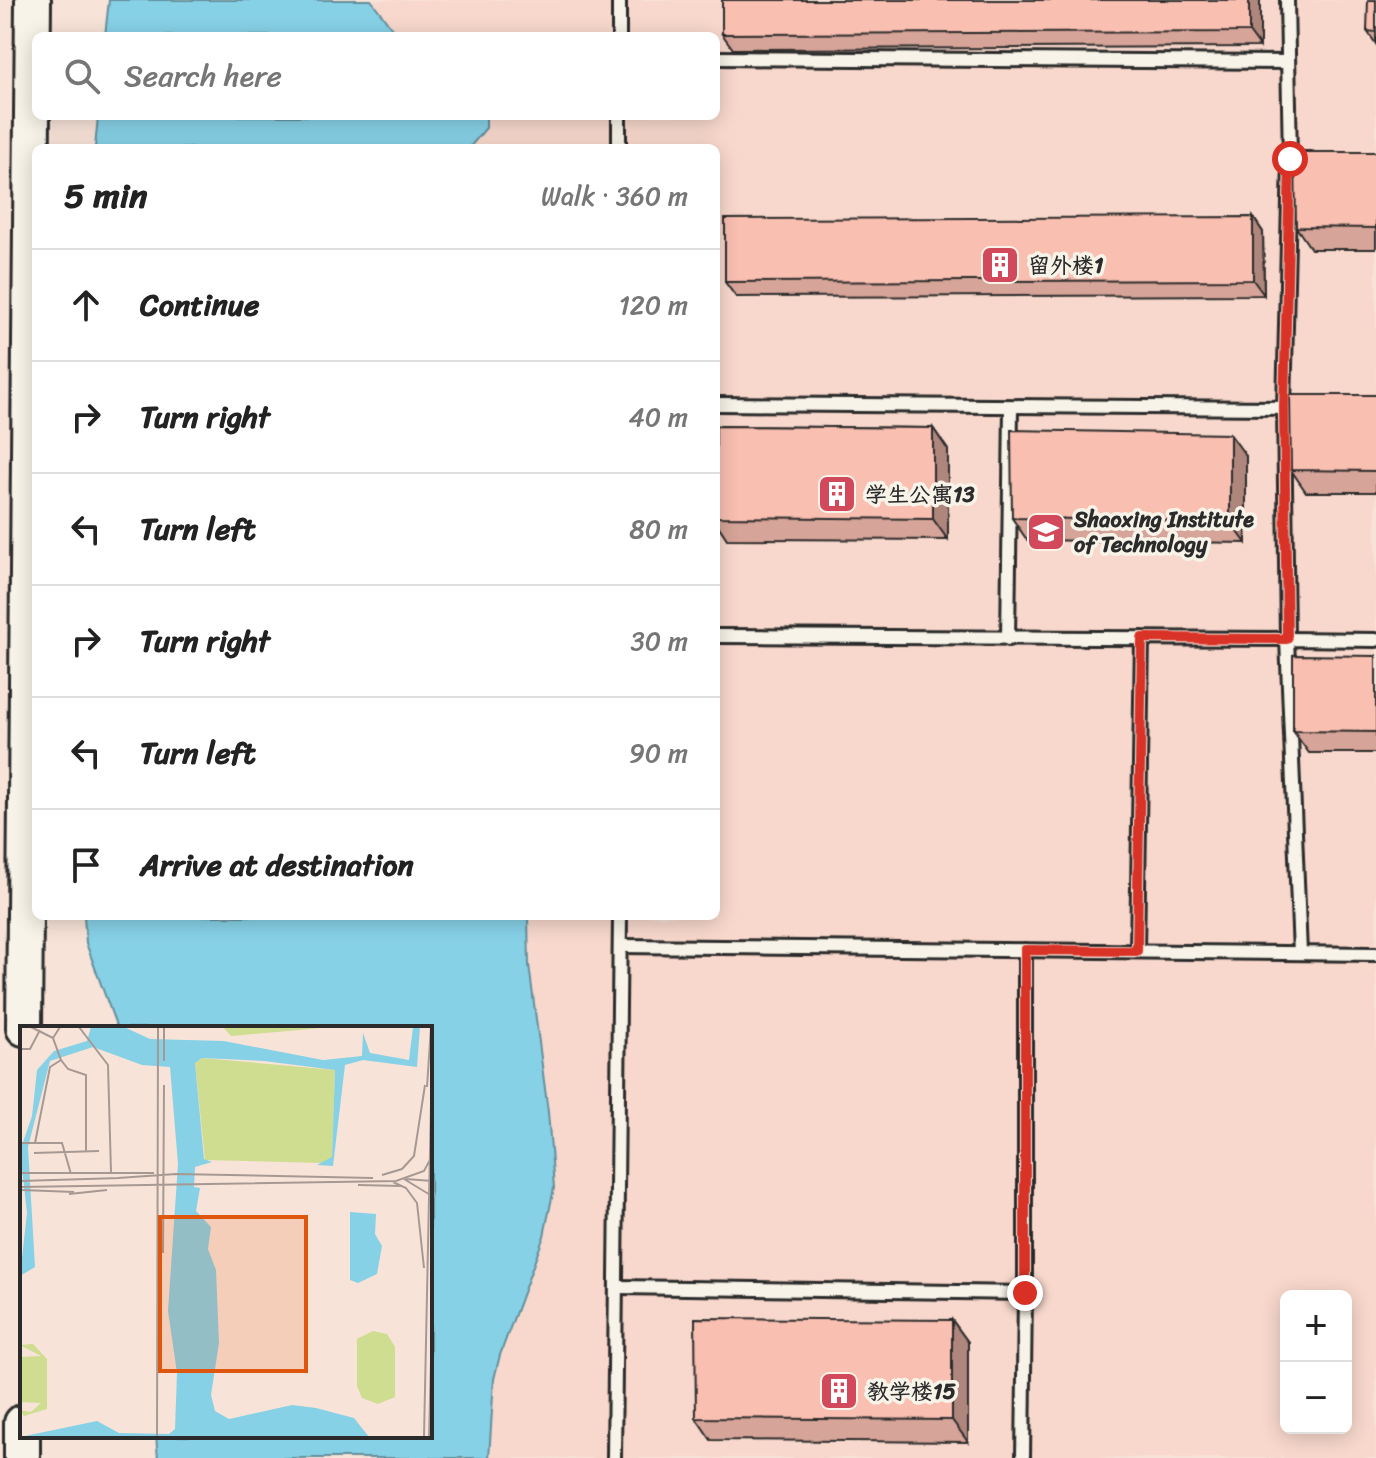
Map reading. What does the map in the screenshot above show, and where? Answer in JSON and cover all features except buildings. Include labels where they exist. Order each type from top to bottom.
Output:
[{"type":"main road","points":[[33,0],[33,32]]},
{"type":"main road","points":[[24,1026],[32,114]]},
{"type":"lane","points":[[619,0],[619,32]]},
{"type":"lane","points":[[1287,0],[1290,159],[1284,408],[1287,639],[1300,953]]},
{"type":"lane","points":[[720,58],[1288,62]]},
{"type":"lane","points":[[619,120],[619,144]]},
{"type":"lane","points":[[1290,159],[1319,159]]},
{"type":"lane","points":[[720,404],[1299,408]]},
{"type":"lane","points":[[1008,639],[1011,407]]},
{"type":"lane","points":[[720,636],[1376,640]]},
{"type":"lane","points":[[1137,951],[1142,638]]},
{"type":"lane","points":[[614,1458],[620,920]]},
{"type":"lane","points":[[620,946],[1376,954]]},
{"type":"lane","points":[[1023,1458],[1025,950]]},
{"type":"lane","points":[[617,1287],[1025,1293]]},
{"type":"shaded area","name":"Shaoxing Institute of Technology","points":[[371,0],[1376,0],[1376,1458],[489,1458],[494,1379],[544,1236],[554,1188],[548,1112],[529,965],[528,920],[720,920],[720,144],[472,144],[486,128],[486,120],[720,120],[720,32],[395,32]]},
{"type":"water","points":[[109,0],[371,0],[395,32],[105,32]]},
{"type":"water","points":[[98,120],[486,120],[486,128],[472,144],[95,144]]},
{"type":"water","points":[[84,920],[528,920],[529,965],[548,1112],[554,1188],[544,1236],[494,1379],[489,1458],[158,1458],[156,1438],[432,1438],[432,1026],[116,1026],[86,943]]},
{"type":"place","name":"留外楼1","points":[[1000,265]]},
{"type":"place","name":"学生公寓13","points":[[837,494]]},
{"type":"place","name":"Shaoxing Institute of Technology","points":[[1046,532]]},
{"type":"place","name":"教学楼15","points":[[839,1391]]},
{"type":"route","points":[[1025,1293],[1025,950],[1137,951],[1142,638],[1287,639],[1284,408],[1290,159]]}]
